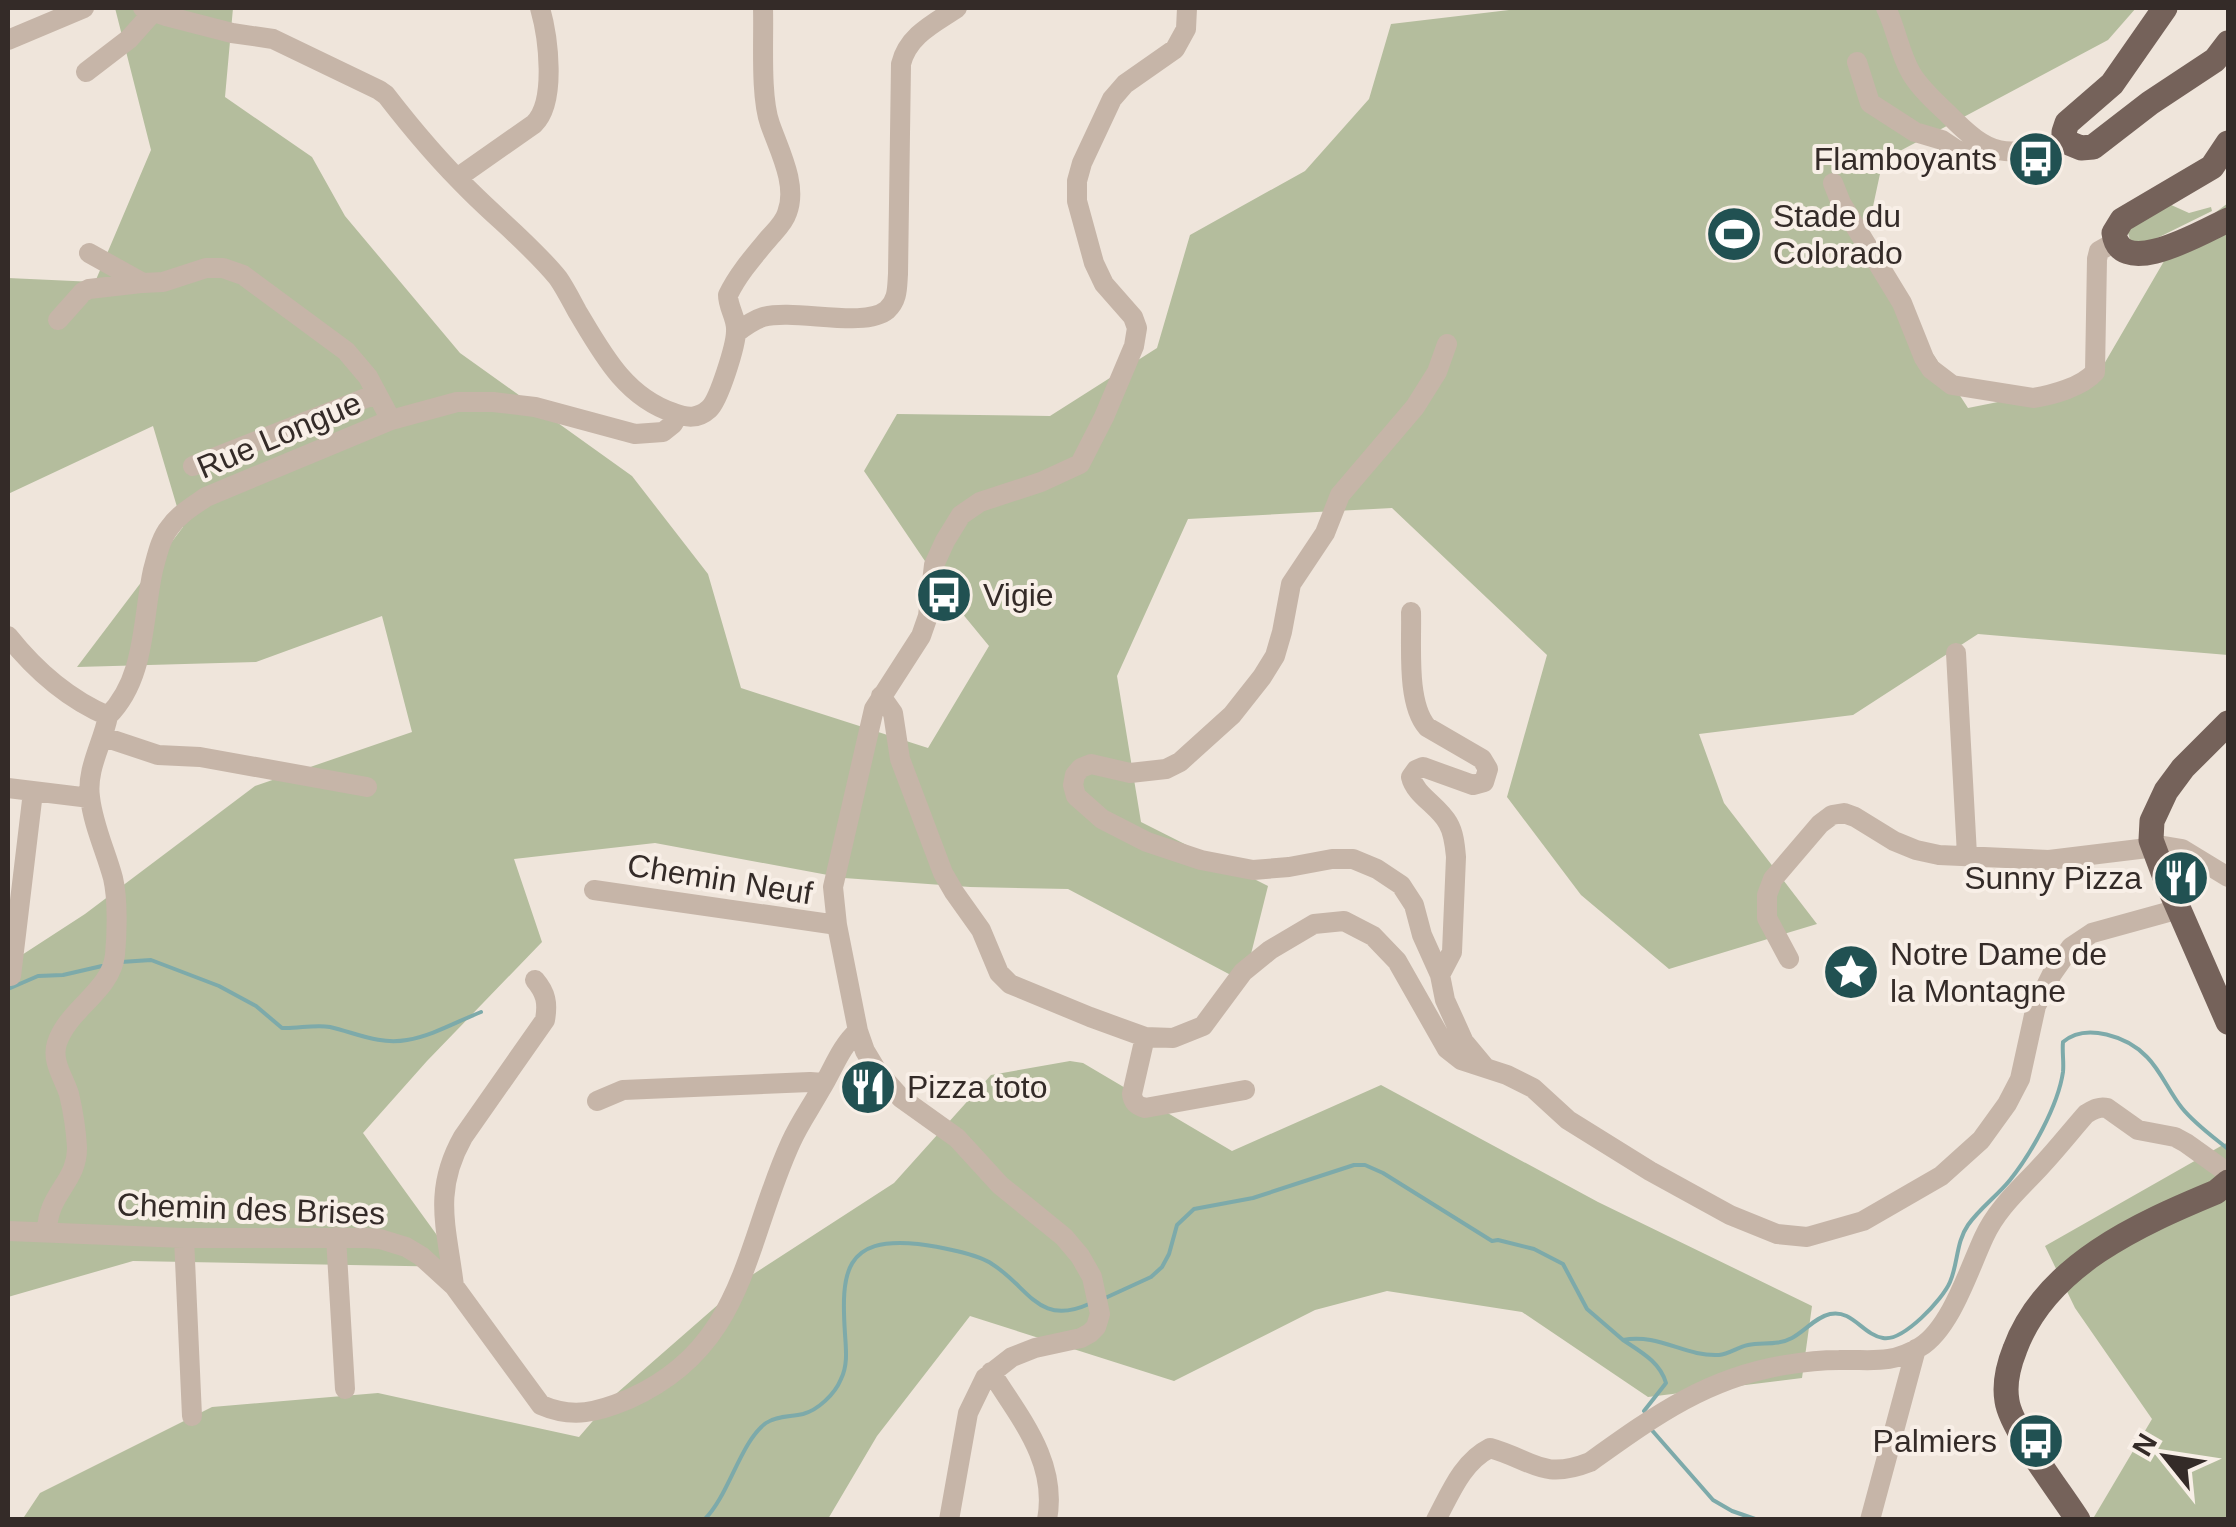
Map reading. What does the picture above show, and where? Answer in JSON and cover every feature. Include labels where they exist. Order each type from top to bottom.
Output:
[{"type":"main road","points":[[2165,8],[2112,84],[2068,124],[2064,141],[2080,148],[2093,147],[2215,60],[2228,43]]},
{"type":"main road","points":[[2228,143],[2212,167],[2122,220],[2114,233],[2115,242],[2124,252],[2141,255],[2228,220]]},
{"type":"main road","points":[[2228,723],[2183,768],[2160,800],[2152,820],[2152,847],[2228,1022]]},
{"type":"main road","points":[[2078,1520],[2014,1422],[2006,1401],[2007,1380],[2019,1339],[2029,1318],[2070,1272],[2126,1233],[2216,1192],[2228,1182]]},
{"type":"street","points":[[8,40],[84,8]]},
{"type":"street","points":[[457,178],[542,115],[549,57],[540,8]]},
{"type":"street","points":[[736,332],[728,295],[787,215],[791,193],[766,108],[763,8]]},
{"type":"street","points":[[736,332],[750,322],[775,315],[868,318],[886,311],[892,304],[898,274],[904,51],[916,36],[957,8]]},
{"type":"street","points":[[950,1520],[968,1413],[991,1372],[1012,1357],[1035,1348],[1081,1338],[1096,1327],[1100,1314],[1092,1276],[1064,1237],[1000,1184],[957,1138],[893,1091],[877,1071],[858,1032],[832,887],[868,726],[874,709],[921,636],[928,616],[934,565],[945,541],[961,515],[980,502],[1068,472],[1080,464],[1134,346],[1137,328],[1133,317],[1098,274],[1077,201],[1076,181],[1112,98],[1174,49],[1186,29],[1187,8]]},
{"type":"street","points":[[1886,8],[1910,71],[1922,89],[1971,138],[1996,151],[2014,152],[2064,141]]},
{"type":"street","points":[[86,72],[129,39],[148,9],[232,33],[273,39],[379,90],[427,148],[520,236],[560,280],[596,344],[623,380],[640,397],[678,415]]},
{"type":"street","points":[[1856,62],[1870,103],[1915,132],[1942,140],[1975,158],[1988,147]]},
{"type":"street","points":[[1833,183],[1846,212],[1902,304],[1931,370],[1952,385],[2033,398],[2089,378],[2095,372],[2097,258],[2099,252],[2115,242]]},
{"type":"street","points":[[89,253],[143,283]]},
{"type":"street","points":[[58,320],[89,288],[164,282],[206,268],[223,268],[243,275],[346,351],[368,376],[390,420]]},
{"type":"street","name":"Rue Longue","points":[[90,798],[92,766],[106,726],[128,690],[143,640],[156,558],[169,528],[206,497],[390,420],[457,402],[535,407],[635,434],[663,432],[678,415],[697,417],[707,411],[719,394],[736,332]]},
{"type":"street","points":[[1447,344],[1437,372],[1415,407],[1340,496],[1325,533],[1291,584],[1274,656],[1232,715],[1180,762],[1166,769],[1130,773],[1091,764],[1081,768],[1072,784],[1076,796],[1102,819],[1147,842],[1201,860],[1253,870],[1353,859],[1401,885],[1414,905],[1445,1000],[1464,1042],[1486,1069]]},
{"type":"street","points":[[194,466],[376,394]]},
{"type":"street","points":[[1411,612],[1414,694],[1420,720],[1482,758],[1488,770],[1484,782],[1473,785],[1423,768],[1411,778],[1412,785],[1448,824],[1454,841],[1452,952],[1440,976]]},
{"type":"street","points":[[8,636],[39,670],[106,726],[158,755],[200,757],[367,788]]},
{"type":"street","points":[[1956,653],[1967,854]]},
{"type":"street","points":[[882,696],[893,713],[900,759],[944,873],[981,930],[999,972],[1010,984],[1090,1018],[1145,1036],[1173,1038],[1203,1026],[1243,972],[1270,950],[1314,924],[1344,921],[1373,936],[1396,961],[1448,1049],[1462,1060],[1532,1088],[1568,1120],[1688,1194],[1777,1234],[1807,1237],[1863,1221],[1941,1176],[1981,1140],[2007,1104],[2020,1078],[2036,1006],[2071,946],[2092,933],[2179,909]]},
{"type":"street","points":[[8,788],[90,798],[114,883],[115,956],[111,972],[67,1025],[56,1046],[57,1062],[72,1107],[77,1152],[71,1174],[48,1212],[47,1232]]},
{"type":"street","points":[[11,976],[33,792]]},
{"type":"street","points":[[1789,960],[1767,918],[1766,895],[1773,879],[1820,824],[1844,812],[1894,841],[1939,855],[2050,860],[2164,846],[2182,850],[2228,877]]},
{"type":"street","name":"Chemin Neuf","points":[[594,890],[837,925]]},
{"type":"street","points":[[454,1286],[443,1196],[446,1174],[463,1137],[545,1020],[544,990],[535,980]]},
{"type":"street","name":"Chemin des Brises","points":[[8,1230],[184,1238],[380,1239],[421,1256],[454,1286],[540,1405],[580,1414],[603,1410],[645,1391],[683,1366],[723,1318],[741,1280],[790,1143],[844,1046],[858,1032]]},
{"type":"street","points":[[1145,1036],[1132,1094],[1138,1106],[1146,1108],[1245,1090]]},
{"type":"street","points":[[597,1100],[624,1090],[824,1083]]},
{"type":"street","points":[[1436,1520],[1462,1474],[1479,1454],[1490,1448],[1546,1471],[1575,1468],[1590,1462],[1672,1405],[1722,1382],[1786,1365],[1840,1360],[1882,1362],[1924,1344],[1953,1305],[1998,1212],[2095,1108],[2107,1108],[2138,1130],[2175,1137],[2228,1173]]},
{"type":"street","points":[[336,1237],[346,1389]]},
{"type":"street","points":[[184,1238],[192,1416]]},
{"type":"street","points":[[1870,1520],[1916,1349]]},
{"type":"street","points":[[991,1372],[1044,1461],[1050,1483],[1048,1520]]},
{"type":"green space","points":[[115,8],[233,8],[225,97],[312,157],[345,216],[460,353],[632,476],[708,574],[741,688],[928,748],[989,646],[952,601],[864,471],[897,414],[1050,416],[1157,348],[1190,235],[1305,171],[1369,99],[1391,24],[1526,8],[2136,8],[2108,40],[1883,160],[1864,248],[1968,408],[2093,383],[2174,244],[2228,203],[2228,655],[1978,634],[1853,715],[1699,734],[1724,803],[1817,924],[1669,969],[1581,895],[1507,797],[1547,655],[1392,508],[1188,519],[1117,676],[1141,822],[1268,886],[1244,982],[1068,889],[844,878],[655,843],[514,859],[542,942],[363,1133],[460,1267],[133,1261],[8,1297],[8,964],[85,914],[255,786],[412,732],[382,616],[256,662],[77,667],[183,527],[153,426],[8,494],[8,278],[95,282],[151,150]]},
{"type":"green space","points":[[2169,204],[2189,213],[2211,207],[2212,211],[2143,245],[2130,240],[2127,229]]},
{"type":"green space","points":[[1070,1061],[1083,1063],[1232,1151],[1381,1085],[1598,1202],[1812,1306],[1802,1378],[1648,1397],[1522,1312],[1387,1291],[1315,1310],[1174,1381],[970,1316],[877,1436],[828,1519],[22,1520],[40,1493],[212,1407],[378,1393],[579,1437],[617,1393],[752,1275],[894,1183],[991,1075]]},
{"type":"green space","points":[[2228,1142],[2228,1519],[2096,1520],[2094,1517],[2152,1419],[2075,1308],[2045,1246]]},
{"type":"waterway","points":[[121,962],[151,960],[219,986],[256,1006],[282,1028],[324,1026],[377,1040],[397,1041],[426,1035],[481,1012]]},
{"type":"waterway","points":[[8,989],[38,976],[102,966]]},
{"type":"waterway","points":[[1103,1299],[1151,1277],[1162,1267],[1177,1225],[1194,1209],[1253,1198],[1354,1165],[1365,1165],[1492,1241],[1534,1249],[1563,1264],[1587,1309],[1623,1340],[1648,1340],[1695,1353],[1719,1355],[1748,1345],[1786,1340],[1820,1318],[1838,1313],[1876,1336],[1891,1337],[1911,1327],[1939,1298],[1950,1282],[1968,1225],[2010,1180],[2035,1143],[2060,1085],[2063,1042],[2072,1036],[2106,1035],[2139,1050],[2187,1114],[2228,1149]]},
{"type":"waterway","points":[[704,1520],[757,1432],[770,1421],[814,1409],[838,1385],[846,1363],[844,1293],[852,1263],[861,1253],[893,1243],[956,1251],[992,1264],[1046,1308],[1072,1310],[1089,1304]]},
{"type":"waterway","points":[[1623,1340],[1655,1363],[1666,1383],[1644,1411]]},
{"type":"waterway","points":[[1650,1428],[1713,1500],[1758,1520]]},
{"type":"place","name":"Flamboyants","points":[[2036,159]]},
{"type":"place","name":"Stade du Colorado","points":[[1734,234]]},
{"type":"place","name":"Vigie","points":[[944,595]]},
{"type":"place","name":"Sunny Pizza","points":[[2181,878]]},
{"type":"place","name":"Notre Dame de la Montagne","points":[[1851,972]]},
{"type":"place","name":"Pizza toto","points":[[868,1087]]},
{"type":"place","name":"Palmiers","points":[[2036,1441]]}]
